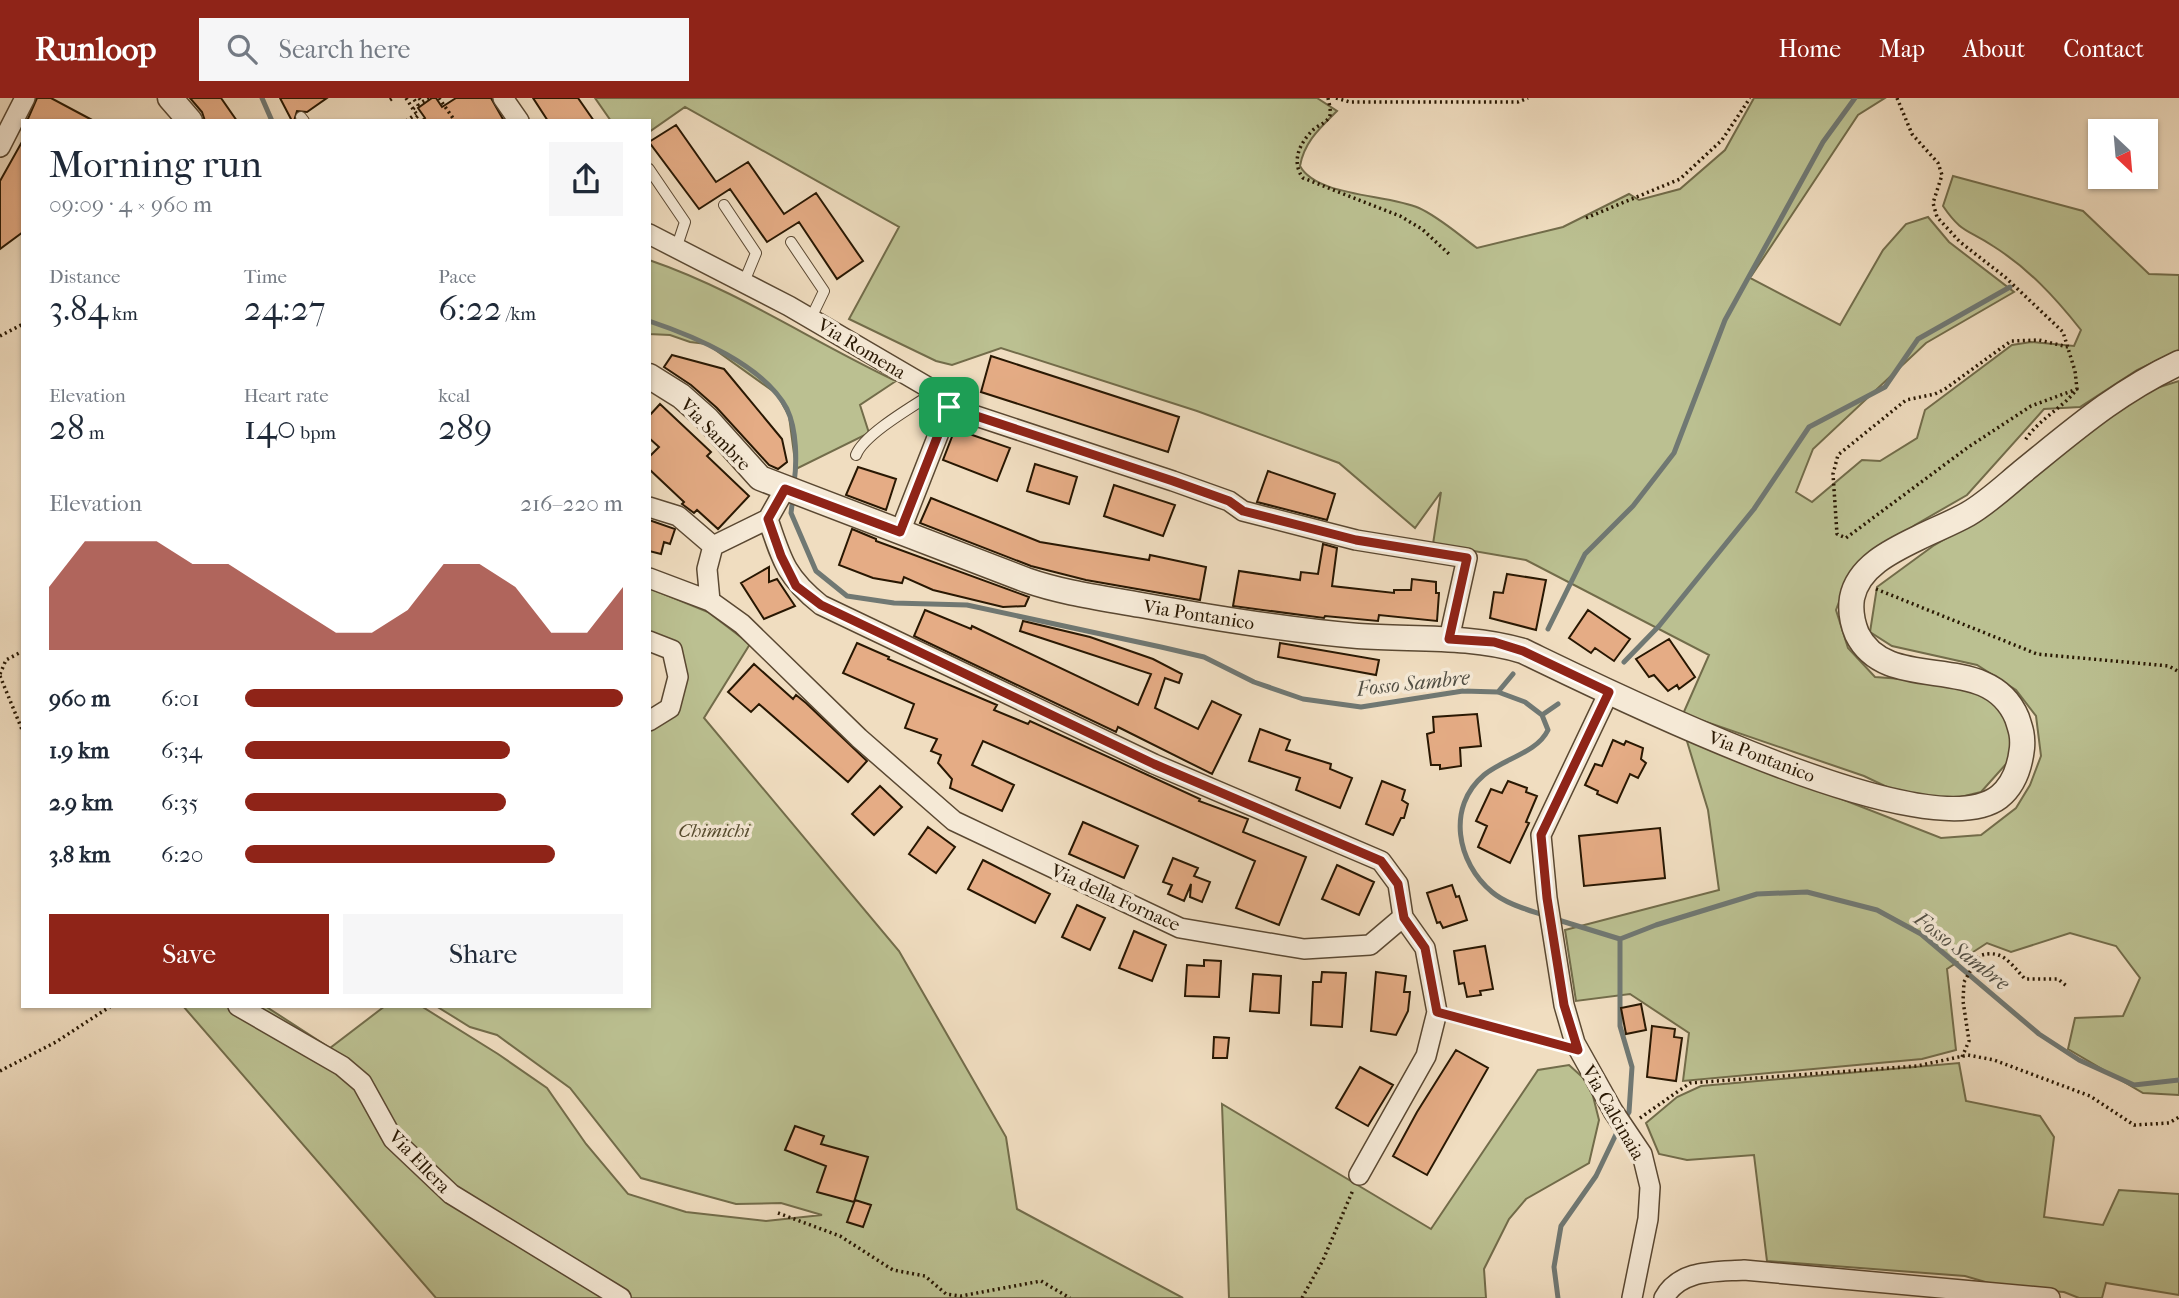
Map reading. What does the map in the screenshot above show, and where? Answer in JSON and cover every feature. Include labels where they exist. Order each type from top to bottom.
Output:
[{"type":"street","points":[[0,147],[24,98]]},
{"type":"street","points":[[170,98],[188,119]]},
{"type":"street","points":[[503,98],[518,119]]},
{"type":"street","name":"Via Romena","points":[[651,234],[811,318],[943,396],[949,407]]},
{"type":"street","points":[[1858,582],[1862,572],[1910,542],[1970,513],[2116,397],[2143,380],[2179,363]]},
{"type":"street","name":"Via Sambre","points":[[651,377],[681,396],[707,419],[760,478],[831,506]]},
{"type":"street","points":[[900,532],[949,407],[1173,481],[1229,501],[1243,511],[1356,540],[1467,558],[1449,639]]},
{"type":"street","points":[[713,545],[768,519],[787,490]]},
{"type":"street","name":"Via Pontanico","points":[[831,506],[1053,589],[1199,616],[1323,633],[1408,640],[1494,642],[1523,651],[1609,692],[1793,770],[1893,800],[1957,809],[1980,806],[1999,796],[2020,769],[2023,735],[2010,702],[1991,686],[1957,676],[1889,664],[1872,654],[1859,637],[1851,619],[1852,597],[1858,582]]},
{"type":"street","points":[[651,508],[678,516],[713,545]]},
{"type":"street","points":[[768,519],[781,556],[796,586],[821,605],[1154,764],[1381,861],[1398,884],[1404,918],[1425,948],[1437,1012],[1426,1056],[1360,1175]]},
{"type":"street","points":[[651,579],[710,601],[707,569],[713,545]]},
{"type":"street","name":"Via della Fornace","points":[[710,601],[742,624],[859,738],[954,821],[1180,928],[1304,949],[1370,945],[1404,918]]},
{"type":"street","points":[[651,642],[672,650],[678,677],[670,708],[651,720]]},
{"type":"street","name":"Via Calcinaia","points":[[1609,692],[1541,835],[1547,898],[1564,1005],[1578,1050],[1643,1154],[1650,1187],[1648,1219],[1632,1298]]},
{"type":"street","name":"Via Ellera","points":[[241,1008],[342,1066],[362,1083],[393,1139],[451,1194],[621,1298]]},
{"type":"street","points":[[1664,1298],[1671,1286],[1685,1277],[1708,1272],[1744,1270],[2050,1298]]},
{"type":"lane","points":[[651,172],[685,222],[677,246]]},
{"type":"lane","points":[[724,205],[756,253],[744,282]]},
{"type":"lane","points":[[790,242],[824,291],[811,318]]},
{"type":"lane","points":[[856,455],[859,447],[885,426],[935,392]]},
{"type":"path","points":[[406,98],[418,116],[409,119]]},
{"type":"path","points":[[413,109],[418,105],[414,98]]},
{"type":"path","points":[[419,98],[422,102],[429,98]]},
{"type":"path","points":[[439,98],[454,119]]},
{"type":"path","points":[[1328,98],[1331,113],[1328,119],[1306,138],[1297,156],[1296,170],[1303,178],[1400,216],[1422,229],[1449,254]]},
{"type":"path","points":[[1336,98],[1350,102],[1446,103],[1518,102],[1528,98]]},
{"type":"path","points":[[1586,218],[1680,179],[1722,140],[1750,98]]},
{"type":"path","points":[[1897,98],[1912,134],[1938,163],[1942,175],[1933,203],[1937,218],[1960,242],[2040,307],[2063,332],[2077,389],[2070,399],[2032,428],[2022,446],[2023,471]]},
{"type":"path","points":[[0,336],[21,325]]},
{"type":"path","points":[[2068,347],[2039,340],[2011,341],[1945,389],[1906,400],[1838,455],[1833,474],[1838,534],[1846,538],[1967,448],[2031,406],[2077,389]]},
{"type":"path","points":[[1858,582],[2037,654],[2169,666],[2179,671]]},
{"type":"path","points":[[21,652],[5,660],[0,675],[21,727]]},
{"type":"path","points":[[1962,1057],[1969,1041],[1963,1001],[1964,982],[1979,956],[1990,952],[2003,956],[2025,979],[2058,979],[2068,987]]},
{"type":"path","points":[[0,1071],[56,1042],[108,1008]]},
{"type":"path","points":[[1437,1012],[1578,1050]]},
{"type":"path","points":[[1619,1118],[1646,1115],[1690,1083],[1917,1066],[1968,1055],[1994,1060],[2090,1096],[2134,1125],[2169,1123],[2179,1117]]},
{"type":"path","points":[[1302,1298],[1323,1260],[1360,1175]]},
{"type":"path","points":[[778,1213],[840,1236],[893,1270],[925,1276],[946,1294],[961,1296],[1041,1281],[1070,1298]]},
{"type":"green space","points":[[595,98],[1317,98],[1337,111],[1305,150],[1300,166],[1309,176],[1321,184],[1337,189],[1419,208],[1477,248],[1563,227],[1629,194],[1639,200],[1680,189],[1725,150],[1754,98],[1885,98],[1858,115],[1750,278],[1840,325],[1883,250],[1906,224],[1928,217],[1949,242],[2014,292],[1926,343],[1813,449],[1796,492],[1812,502],[1862,460],[1880,461],[1917,438],[1925,410],[2012,345],[2031,342],[2074,346],[2081,330],[2051,295],[2006,255],[1961,226],[1943,206],[1953,176],[2083,211],[2149,274],[2179,275],[2179,350],[2137,370],[2080,407],[2044,409],[1967,495],[1915,525],[1850,573],[1836,610],[1848,648],[1875,677],[1944,682],[1988,692],[2015,735],[2007,763],[1981,792],[1948,800],[1910,798],[1864,776],[1683,714],[1709,655],[1526,560],[1433,544],[1441,492],[1415,528],[1339,463],[1197,411],[1001,348],[952,365],[936,361],[849,319],[899,227],[685,107],[651,131],[651,119],[610,119]]},
{"type":"green space","points":[[651,261],[744,301],[896,381],[860,405],[869,433],[796,469],[789,416],[777,394],[707,344],[670,335],[651,334]]},
{"type":"green space","points":[[2179,381],[2179,1095],[2143,1093],[2068,1049],[2075,1018],[2123,1016],[2140,978],[2116,946],[2070,933],[2011,952],[1987,943],[1947,969],[1956,1050],[1922,1059],[1683,1081],[1689,1033],[1630,994],[1576,1001],[1565,930],[1719,890],[1708,810],[1686,738],[1941,838],[1981,835],[2016,808],[2030,785],[2041,756],[2036,716],[2016,690],[1977,665],[1892,646],[1870,632],[1877,587],[1933,546],[1992,512],[2080,437],[2150,390]]},
{"type":"green space","name":"Chimichi","points":[[651,589],[708,612],[750,644],[704,718],[899,951],[1006,1137],[1017,1209],[1183,1298],[436,1298],[185,1008],[268,1008],[330,1048],[382,1008],[424,1008],[547,1088],[586,1144],[628,1194],[686,1212],[766,1221],[822,1215],[781,1203],[736,1204],[641,1178],[570,1088],[497,1035],[470,1027],[439,1008],[651,1008],[651,724],[685,681],[651,637]]},
{"type":"green space","points":[[1959,1063],[1966,1101],[2040,1116],[2054,1137],[2044,1217],[2103,1225],[2119,1190],[2179,1194],[2179,1295],[2106,1283],[2102,1298],[2079,1298],[2064,1292],[2006,1288],[1965,1276],[1767,1261],[1754,1155],[1687,1160],[1659,1154],[1646,1123],[1677,1097],[1701,1086]]},
{"type":"green space","points":[[1569,1065],[1590,1084],[1599,1120],[1589,1163],[1526,1199],[1509,1219],[1484,1269],[1486,1298],[1229,1298],[1222,1104],[1431,1229],[1538,1070]]},
{"type":"building","points":[[37,98],[51,98],[90,119],[28,119]]},
{"type":"building","points":[[190,98],[221,98],[236,119],[204,119]]},
{"type":"building","points":[[280,98],[327,98],[307,112],[297,111],[295,119],[291,119]]},
{"type":"building","points":[[432,98],[436,98],[442,107],[456,98],[491,98],[503,119],[424,119],[418,108]]},
{"type":"building","points":[[533,98],[578,98],[593,119],[547,119]]},
{"type":"building","points":[[676,125],[716,182],[748,162],[784,214],[816,193],[863,261],[837,279],[799,222],[767,242],[730,189],[699,209],[651,145],[651,141]]},
{"type":"building","points":[[21,144],[21,233],[0,249],[0,181]]},
{"type":"building","points":[[672,355],[724,369],[782,439],[787,462],[778,469],[769,465],[717,408],[691,385],[664,367]]},
{"type":"building","points":[[991,356],[1179,417],[1168,452],[981,392]]},
{"type":"building","points":[[660,404],[711,452],[707,456],[749,496],[718,529],[697,510],[694,513],[682,504],[684,502],[651,471],[651,455],[659,447],[651,440],[651,414]]},
{"type":"building","points":[[955,429],[1010,448],[997,481],[943,460]]},
{"type":"building","points":[[1035,464],[1077,477],[1069,504],[1027,491]]},
{"type":"building","points":[[858,467],[896,479],[886,510],[846,495]]},
{"type":"building","points":[[1268,471],[1335,494],[1327,520],[1257,502]]},
{"type":"building","points":[[1114,485],[1175,505],[1163,536],[1104,516]]},
{"type":"building","points":[[931,498],[1040,542],[1149,560],[1150,555],[1206,567],[1200,600],[1086,580],[1031,566],[920,523]]},
{"type":"building","points":[[651,521],[675,529],[670,544],[664,542],[661,554],[651,552]]},
{"type":"building","points":[[852,529],[876,541],[1029,597],[1025,606],[1003,607],[933,590],[904,577],[902,583],[873,578],[839,565]]},
{"type":"building","points":[[1323,544],[1337,548],[1332,586],[1394,593],[1394,590],[1411,590],[1412,579],[1436,582],[1436,593],[1439,593],[1437,621],[1379,615],[1378,621],[1324,618],[1233,606],[1239,571],[1300,580],[1301,572],[1318,574]]},
{"type":"building","points":[[769,567],[769,582],[777,579],[795,606],[764,619],[741,583]]},
{"type":"building","points":[[1507,574],[1546,580],[1536,630],[1490,618],[1494,592],[1503,593]]},
{"type":"building","points":[[925,610],[971,629],[972,626],[1138,705],[1151,674],[1020,631],[1023,621],[1090,637],[1153,659],[1182,674],[1179,683],[1165,678],[1155,708],[1198,729],[1212,701],[1241,715],[1212,774],[1118,727],[1116,732],[914,636]]},
{"type":"building","points":[[1588,610],[1630,639],[1614,661],[1595,648],[1591,653],[1569,638]]},
{"type":"building","points":[[1669,639],[1695,677],[1679,689],[1677,685],[1668,691],[1654,675],[1649,677],[1636,659]]},
{"type":"building","points":[[857,643],[997,705],[994,710],[1028,724],[1030,721],[1200,799],[1199,801],[1248,819],[1243,832],[1306,857],[1279,925],[1236,908],[1255,861],[983,741],[972,765],[1014,785],[1002,811],[950,788],[952,779],[938,763],[941,755],[931,751],[937,739],[905,728],[914,704],[843,673]]},
{"type":"building","points":[[1280,643],[1379,660],[1376,675],[1278,657]]},
{"type":"building","points":[[754,664],[793,699],[796,695],[806,703],[867,761],[848,782],[759,704],[751,712],[728,692]]},
{"type":"building","points":[[1477,714],[1481,746],[1460,748],[1461,766],[1440,769],[1440,765],[1431,765],[1427,734],[1434,732],[1433,717]]},
{"type":"building","points":[[1260,729],[1290,740],[1286,750],[1331,764],[1330,769],[1352,778],[1340,808],[1296,790],[1300,778],[1249,761]]},
{"type":"building","points":[[1613,740],[1624,745],[1626,741],[1643,748],[1641,759],[1646,763],[1638,778],[1630,774],[1617,803],[1585,785],[1595,764],[1602,766]]},
{"type":"building","points":[[1382,781],[1405,790],[1402,800],[1408,804],[1404,818],[1401,818],[1393,835],[1366,824]]},
{"type":"building","points":[[1508,781],[1527,788],[1526,792],[1537,796],[1526,822],[1529,823],[1510,863],[1478,847],[1487,826],[1476,821],[1491,789],[1502,793]]},
{"type":"building","points":[[880,786],[902,807],[874,835],[852,814]]},
{"type":"building","points":[[1083,822],[1138,846],[1124,878],[1069,854]]},
{"type":"building","points":[[928,827],[955,847],[936,873],[909,854]]},
{"type":"building","points":[[1660,828],[1665,878],[1584,886],[1579,836]]},
{"type":"building","points":[[1173,858],[1198,868],[1194,876],[1210,882],[1202,902],[1190,897],[1191,884],[1184,901],[1168,894],[1172,885],[1163,882]]},
{"type":"building","points":[[983,860],[1050,894],[1035,923],[968,889]]},
{"type":"building","points":[[1337,865],[1374,882],[1359,915],[1322,899]]},
{"type":"building","points":[[1452,885],[1456,897],[1459,896],[1467,920],[1443,928],[1440,922],[1437,923],[1427,893]]},
{"type":"building","points":[[1077,905],[1105,918],[1090,950],[1062,937]]},
{"type":"building","points":[[1134,931],[1166,945],[1152,981],[1119,968]]},
{"type":"building","points":[[1485,946],[1493,989],[1480,991],[1481,995],[1467,997],[1464,983],[1459,984],[1454,951]]},
{"type":"building","points":[[1204,960],[1221,961],[1219,997],[1185,996],[1187,965],[1204,966]]},
{"type":"building","points":[[1322,972],[1346,973],[1342,1027],[1311,1025],[1313,982],[1321,982]]},
{"type":"building","points":[[1376,972],[1406,976],[1404,992],[1410,992],[1408,1011],[1396,1035],[1371,1031]]},
{"type":"building","points":[[1253,974],[1281,976],[1279,1013],[1250,1011]]},
{"type":"building","points":[[1641,1004],[1646,1030],[1626,1034],[1621,1008]]},
{"type":"building","points":[[1652,1026],[1675,1029],[1674,1037],[1682,1038],[1676,1081],[1647,1077]]},
{"type":"building","points":[[1214,1037],[1229,1038],[1227,1058],[1213,1058]]},
{"type":"building","points":[[1456,1050],[1488,1068],[1427,1175],[1393,1156]]},
{"type":"building","points":[[1360,1067],[1393,1085],[1368,1126],[1336,1108]]},
{"type":"building","points":[[795,1126],[824,1136],[821,1144],[868,1157],[854,1202],[817,1192],[826,1166],[785,1150]]},
{"type":"building","points":[[855,1200],[871,1205],[863,1227],[847,1222]]},
{"type":"waterway","name":"Fosso Sambre","points":[[262,98],[271,119]]},
{"type":"waterway","points":[[1548,629],[1585,554],[1633,506],[1674,453],[1725,320],[1823,142],[1855,98]]},
{"type":"waterway","points":[[1624,662],[1659,626],[1754,509],[1809,427],[1885,387],[1918,339],[2010,287]]},
{"type":"waterway","name":"Fosso Sambre","points":[[651,322],[726,354],[762,379],[776,393],[787,409],[793,426],[796,456],[794,484]]},
{"type":"waterway","name":"Fosso Sambre","points":[[793,497],[791,513],[816,571],[847,596],[894,603],[967,605],[1161,647],[1204,657],[1254,682],[1303,699],[1361,707],[1463,691],[1498,692],[1525,702],[1542,715],[1548,730],[1536,744],[1492,769],[1472,788],[1464,803],[1461,835],[1471,866],[1492,892],[1511,903],[1546,916]]},
{"type":"waterway","points":[[1498,692],[1513,674]]},
{"type":"waterway","points":[[1542,715],[1558,704]]},
{"type":"waterway","name":"Fosso Sambre","points":[[1555,919],[1620,939],[1757,894],[1807,892],[1877,910],[1921,934],[2039,1034],[2079,1060],[2134,1085],[2179,1080]]},
{"type":"waterway","points":[[1620,939],[1620,1026],[1632,1067],[1629,1112],[1625,1118]]},
{"type":"waterway","points":[[1558,1298],[1554,1267],[1561,1226],[1596,1176],[1620,1126]]},
{"type":"route","points":[[949,407],[1173,481],[1229,501],[1243,511],[1317,532],[1467,558],[1449,639],[1494,642],[1523,651],[1609,692],[1541,835],[1547,898],[1564,1005],[1578,1050],[1437,1012],[1425,948],[1404,918],[1398,884],[1381,861],[1154,764],[821,605],[796,586],[781,556],[768,519],[785,489],[900,532],[949,407]]}]
